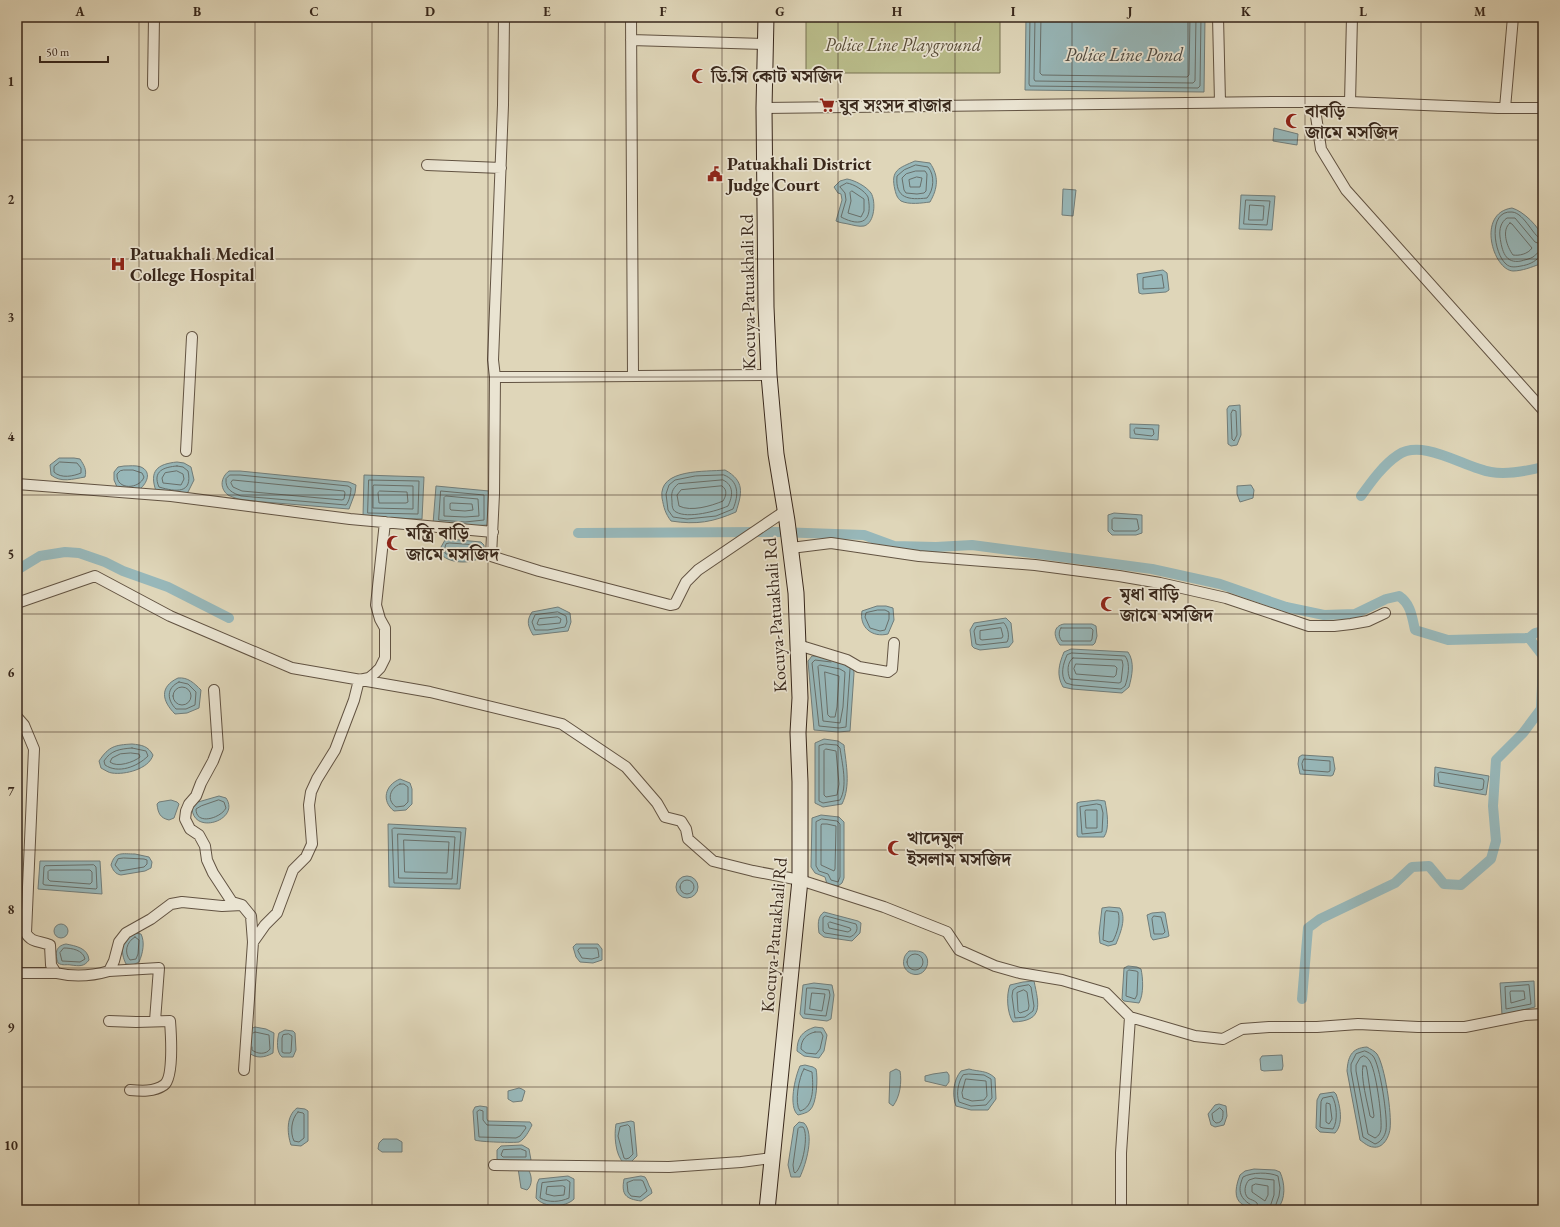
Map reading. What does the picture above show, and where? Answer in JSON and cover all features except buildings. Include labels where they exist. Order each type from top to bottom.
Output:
[{"type":"main road","name":"Kocuya-Patuakhali Rd","points":[[766,17],[764,108],[766,307],[769,375],[776,454],[791,548],[796,593],[800,698],[798,733],[800,782],[800,880],[767,1210]]},
{"type":"street","points":[[153,85],[154,17]]},
{"type":"street","points":[[504,17],[501,168],[493,360],[495,376],[494,494],[491,556],[539,572],[670,605],[675,604],[686,582],[698,570],[762,527],[786,516]]},
{"type":"street","points":[[631,17],[633,375]]},
{"type":"street","points":[[1218,17],[1220,102]]},
{"type":"street","points":[[1350,102],[1352,17]]},
{"type":"street","points":[[1505,108],[1513,17]]},
{"type":"street","points":[[631,40],[765,44]]},
{"type":"street","points":[[764,108],[1220,102],[1350,102],[1543,108]]},
{"type":"street","points":[[1314,103],[1320,149],[1346,190],[1542,407]]},
{"type":"street","points":[[427,165],[501,168]]},
{"type":"street","points":[[186,451],[192,337]]},
{"type":"street","points":[[495,376],[769,375]]},
{"type":"street","points":[[17,484],[171,496],[350,519],[492,532]]},
{"type":"street","points":[[359,680],[369,678],[375,673],[380,668],[385,658],[385,628],[380,619],[376,605],[385,522]]},
{"type":"street","points":[[791,548],[831,543],[919,556],[1035,565],[1119,576],[1160,583],[1226,598],[1309,626],[1351,624],[1368,620],[1385,613]]},
{"type":"street","points":[[17,603],[95,576],[170,616],[292,668],[430,692],[562,724],[626,767],[658,803],[665,817],[681,821],[686,829],[688,839],[713,861],[753,871],[800,880],[884,907],[947,932],[960,950],[995,966],[1020,973],[1062,980],[1106,993],[1130,1018],[1195,1036],[1223,1039],[1242,1029],[1269,1027],[1317,1027],[1358,1024],[1418,1027],[1465,1027],[1525,1015],[1543,1014]]},
{"type":"street","points":[[798,645],[847,660],[860,667],[888,672],[892,669],[894,643]]},
{"type":"street","points":[[253,942],[265,925],[277,913],[293,870],[306,857],[312,844],[309,805],[311,792],[316,779],[335,750],[354,700],[359,680]]},
{"type":"street","points":[[214,690],[218,748],[196,796],[189,804],[186,811],[185,820],[190,829],[199,835],[205,846],[207,860],[213,873],[232,902],[242,905],[251,916],[253,942],[244,1070]]},
{"type":"street","points":[[17,717],[24,725],[34,749],[26,933],[29,938],[35,941],[42,941],[50,946],[51,965],[56,973]]},
{"type":"street","points":[[109,971],[114,961],[119,942],[126,933],[151,919],[171,904],[182,902],[222,906],[242,905]]},
{"type":"street","points":[[17,973],[96,975],[109,971],[159,968],[155,1021]]},
{"type":"street","points":[[1121,1210],[1121,1153],[1130,1018]]},
{"type":"street","points":[[109,1021],[170,1021],[171,1059],[169,1080],[164,1085],[153,1090],[130,1090]]},
{"type":"street","points":[[494,1165],[669,1167],[741,1162],[771,1158]]},
{"type":"green space","name":"Police Line Playground","points":[[806,17],[1000,17],[1000,73],[806,73]]},
{"type":"water","name":"Police Line Pond","points":[[1026,17],[1205,17],[1204,92],[1025,90]]},
{"type":"water","points":[[1274,128],[1298,134],[1297,145],[1273,141]]},
{"type":"water","points":[[915,161],[930,163],[935,173],[936,187],[930,202],[908,203],[901,201],[896,194],[894,183],[895,174],[900,168]]},
{"type":"water","points":[[847,179],[856,182],[869,190],[873,197],[874,211],[868,224],[864,226],[856,226],[836,221],[842,200],[841,194],[838,193],[834,187],[840,181]]},
{"type":"water","points":[[1063,189],[1076,190],[1073,216],[1062,215]]},
{"type":"water","points":[[1241,195],[1275,196],[1272,230],[1239,229]]},
{"type":"water","points":[[1512,208],[1521,212],[1535,225],[1541,234],[1544,245],[1540,264],[1523,270],[1513,271],[1506,268],[1499,261],[1494,252],[1491,230],[1494,220],[1501,212]]},
{"type":"water","points":[[1163,270],[1167,273],[1169,290],[1166,292],[1139,293],[1137,274]]},
{"type":"water","points":[[1240,405],[1241,435],[1237,445],[1231,446],[1228,444],[1227,409],[1229,406]]},
{"type":"water","points":[[1130,424],[1159,425],[1158,440],[1130,438]]},
{"type":"water","points":[[59,458],[80,459],[85,468],[85,477],[63,480],[51,475],[50,465]]},
{"type":"water","points":[[177,462],[184,463],[191,467],[194,480],[188,492],[183,495],[156,491],[154,474],[156,470],[164,465]]},
{"type":"water","points":[[139,466],[144,469],[147,478],[145,484],[140,489],[117,487],[114,480],[114,472],[118,467]]},
{"type":"water","points":[[725,470],[739,483],[740,499],[736,512],[705,522],[689,523],[671,521],[665,510],[662,498],[663,488],[667,481],[675,476],[685,474]]},
{"type":"water","points":[[229,471],[349,482],[356,485],[355,493],[349,509],[240,500],[228,495],[223,489],[222,483],[224,476]]},
{"type":"water","points":[[364,475],[424,477],[422,519],[363,517]]},
{"type":"water","points":[[1251,485],[1254,490],[1253,498],[1240,502],[1237,494],[1237,486]]},
{"type":"water","points":[[436,486],[489,491],[488,525],[465,526],[433,524]]},
{"type":"water","points":[[1114,513],[1142,515],[1142,533],[1136,535],[1112,535],[1108,531],[1108,515]]},
{"type":"water","points":[[449,539],[481,542],[484,545],[484,554],[480,558],[469,562],[457,562],[446,558],[442,555],[441,547],[445,540]]},
{"type":"water","points":[[877,606],[893,608],[894,620],[888,634],[882,635],[872,633],[863,622],[862,611]]},
{"type":"water","points":[[558,607],[570,613],[571,622],[568,631],[533,635],[528,624],[532,612]]},
{"type":"water","points":[[1006,618],[1011,623],[1013,642],[1009,647],[980,650],[972,646],[970,630],[974,623]]},
{"type":"water","points":[[1092,624],[1096,626],[1097,636],[1095,643],[1093,645],[1060,645],[1056,638],[1055,632],[1060,625]]},
{"type":"water","points":[[1071,649],[1128,652],[1132,660],[1132,674],[1129,687],[1122,693],[1063,687],[1059,674],[1060,665],[1064,652]]},
{"type":"water","points":[[812,656],[827,656],[853,665],[854,673],[850,731],[838,732],[814,730],[808,661]]},
{"type":"water","points":[[178,678],[188,680],[201,690],[199,708],[187,713],[175,714],[167,704],[164,694],[165,690]]},
{"type":"water","points":[[824,739],[838,741],[844,745],[847,767],[847,782],[845,797],[842,804],[823,807],[815,803],[815,743]]},
{"type":"water","points":[[132,744],[144,746],[151,752],[153,755],[147,764],[136,770],[123,773],[111,773],[101,768],[99,761],[109,749],[121,745]]},
{"type":"water","points":[[1302,755],[1333,757],[1335,769],[1333,775],[1300,774],[1298,764],[1299,757]]},
{"type":"water","points":[[1435,767],[1489,776],[1486,795],[1434,786]]},
{"type":"water","points":[[400,779],[410,783],[412,789],[412,804],[406,810],[394,811],[387,803],[386,794],[391,785]]},
{"type":"water","points":[[219,796],[226,798],[229,806],[227,813],[222,818],[215,822],[207,823],[194,817],[192,808],[198,802]]},
{"type":"water","points":[[171,800],[179,804],[174,818],[169,820],[160,815],[157,804],[159,802]]},
{"type":"water","points":[[1098,800],[1105,801],[1106,805],[1107,829],[1104,837],[1078,837],[1077,803]]},
{"type":"water","points":[[821,815],[839,817],[844,822],[844,878],[842,883],[838,886],[827,884],[825,877],[815,873],[811,867],[812,818]]},
{"type":"water","points":[[388,824],[466,828],[460,889],[389,887]]},
{"type":"water","points":[[135,854],[149,857],[152,862],[151,868],[145,871],[121,875],[114,872],[111,865],[117,855]]},
{"type":"water","points":[[40,861],[100,861],[102,894],[38,889]]},
{"type":"water","points":[[687,876],[695,879],[698,887],[695,895],[687,898],[679,895],[676,887],[679,879]]},
{"type":"water","points":[[1102,908],[1120,908],[1123,921],[1116,944],[1108,946],[1100,943],[1099,933]]},
{"type":"water","points":[[824,912],[858,921],[861,923],[860,933],[852,941],[824,937],[819,933],[818,924],[820,916]]},
{"type":"water","points":[[1163,912],[1165,913],[1169,936],[1153,940],[1151,937],[1147,915]]},
{"type":"water","points":[[58,924],[64,924],[68,928],[68,934],[64,938],[58,938],[54,934],[54,928]]},
{"type":"water","points":[[134,933],[141,934],[143,944],[142,955],[139,962],[133,965],[126,964],[122,951],[124,943],[126,939]]},
{"type":"water","points":[[66,944],[84,950],[89,960],[81,966],[63,965],[58,963],[56,957],[57,951],[62,945]]},
{"type":"water","points":[[576,944],[598,944],[602,949],[602,960],[593,963],[580,962],[576,957],[573,947]]},
{"type":"water","points":[[909,951],[921,952],[927,957],[927,966],[920,974],[912,974],[905,968],[904,958]]},
{"type":"water","points":[[1128,966],[1141,969],[1143,981],[1141,999],[1139,1003],[1124,1001],[1122,999],[1124,968]]},
{"type":"water","points":[[1034,981],[1038,1004],[1035,1015],[1030,1019],[1013,1022],[1009,1014],[1008,1004],[1010,985]]},
{"type":"water","points":[[1534,981],[1535,1007],[1502,1015],[1500,983]]},
{"type":"water","points":[[814,983],[832,985],[834,995],[831,1019],[827,1021],[803,1018],[800,1014],[803,985]]},
{"type":"water","points":[[255,1027],[266,1029],[274,1033],[273,1053],[266,1056],[257,1057],[248,1052],[250,1029]]},
{"type":"water","points":[[815,1027],[823,1028],[827,1035],[824,1051],[819,1058],[804,1056],[797,1051],[798,1042],[801,1036]]},
{"type":"water","points":[[285,1030],[293,1031],[295,1033],[296,1050],[293,1057],[282,1057],[278,1049],[277,1042],[279,1033]]},
{"type":"water","points":[[1367,1047],[1376,1053],[1380,1060],[1385,1079],[1390,1113],[1390,1129],[1388,1135],[1385,1142],[1377,1147],[1366,1145],[1360,1140],[1347,1071],[1348,1061],[1351,1054],[1357,1049]]},
{"type":"water","points":[[1282,1055],[1282,1070],[1261,1070],[1260,1059],[1262,1056]]},
{"type":"water","points":[[805,1065],[816,1069],[816,1096],[810,1110],[806,1113],[798,1115],[793,1106],[793,1092],[800,1066]]},
{"type":"water","points":[[896,1069],[900,1071],[901,1085],[899,1094],[893,1106],[889,1103],[890,1072]]},
{"type":"water","points":[[969,1069],[986,1072],[995,1078],[996,1099],[988,1110],[971,1110],[956,1106],[954,1093],[956,1079],[961,1071]]},
{"type":"water","points":[[947,1072],[949,1075],[949,1082],[946,1086],[925,1081],[925,1076]]},
{"type":"water","points":[[519,1088],[525,1091],[522,1101],[513,1102],[508,1099],[508,1091]]},
{"type":"water","points":[[1334,1092],[1339,1103],[1340,1125],[1335,1133],[1320,1132],[1316,1128],[1317,1100],[1320,1094]]},
{"type":"water","points":[[1219,1104],[1226,1106],[1227,1116],[1224,1125],[1215,1127],[1211,1125],[1208,1114],[1215,1105]]},
{"type":"water","points":[[475,1107],[487,1107],[488,1121],[530,1122],[532,1125],[525,1137],[519,1142],[475,1140],[473,1111]]},
{"type":"water","points":[[297,1108],[308,1111],[308,1141],[301,1146],[291,1145],[289,1135],[289,1120],[293,1111]]},
{"type":"water","points":[[631,1121],[634,1122],[637,1156],[631,1162],[624,1163],[621,1160],[617,1150],[615,1139],[616,1124]]},
{"type":"water","points":[[799,1122],[804,1123],[809,1134],[808,1149],[805,1165],[800,1177],[791,1177],[788,1165],[794,1127]]},
{"type":"water","points":[[383,1139],[397,1139],[402,1142],[402,1152],[382,1152],[378,1149],[379,1143]]},
{"type":"water","points":[[522,1145],[529,1149],[531,1160],[497,1159],[497,1150],[501,1146]]},
{"type":"water","points":[[518,1168],[528,1169],[529,1171],[531,1183],[527,1190],[521,1188]]},
{"type":"water","points":[[1254,1169],[1275,1170],[1280,1172],[1284,1191],[1281,1204],[1278,1208],[1251,1208],[1239,1201],[1236,1195],[1240,1175],[1245,1171]]},
{"type":"water","points":[[568,1176],[574,1179],[574,1199],[570,1202],[555,1206],[544,1204],[536,1198],[539,1179]]},
{"type":"water","points":[[641,1176],[646,1178],[652,1193],[641,1201],[628,1197],[624,1192],[623,1184],[624,1179]]},
{"type":"waterway","points":[[1361,496],[1387,464],[1398,455],[1408,451],[1419,450],[1432,452],[1497,473],[1517,472],[1543,467]]},
{"type":"waterway","points":[[578,533],[778,532],[864,535],[894,546],[936,547],[972,545],[1152,569],[1220,584],[1286,607],[1324,615],[1355,614],[1386,599],[1399,596],[1409,607],[1415,630],[1448,640],[1529,638],[1543,656]]},
{"type":"waterway","points":[[17,570],[40,556],[65,552],[79,553],[168,587],[229,618]]},
{"type":"waterway","points":[[1529,638],[1535,633],[1543,631]]},
{"type":"waterway","points":[[1302,999],[1308,928],[1320,919],[1395,883],[1412,867],[1429,866],[1444,884],[1461,885],[1491,859],[1496,841],[1493,806],[1496,760],[1523,733],[1541,709],[1543,663]]},
{"type":"place","name":"ডি.সি কোট মসজিদ","points":[[699,76]]},
{"type":"place","name":"যুব সংসদ বাজার","points":[[827,105]]},
{"type":"place","name":"বাবড়ি জামে মসজিদ","points":[[1293,121]]},
{"type":"place","name":"Patuakhali District Judge Court","points":[[715,174]]},
{"type":"place","name":"Patuakhali Medical College Hospital","points":[[118,264]]},
{"type":"place","name":"মন্ত্রি বাড়ি জামে মসজিদ","points":[[394,543]]},
{"type":"place","name":"মৃধা বাড়ি জামে মসজিদ","points":[[1108,604]]},
{"type":"place","name":"খাদেমুল ইসলাম মসজিদ","points":[[895,848]]}]
